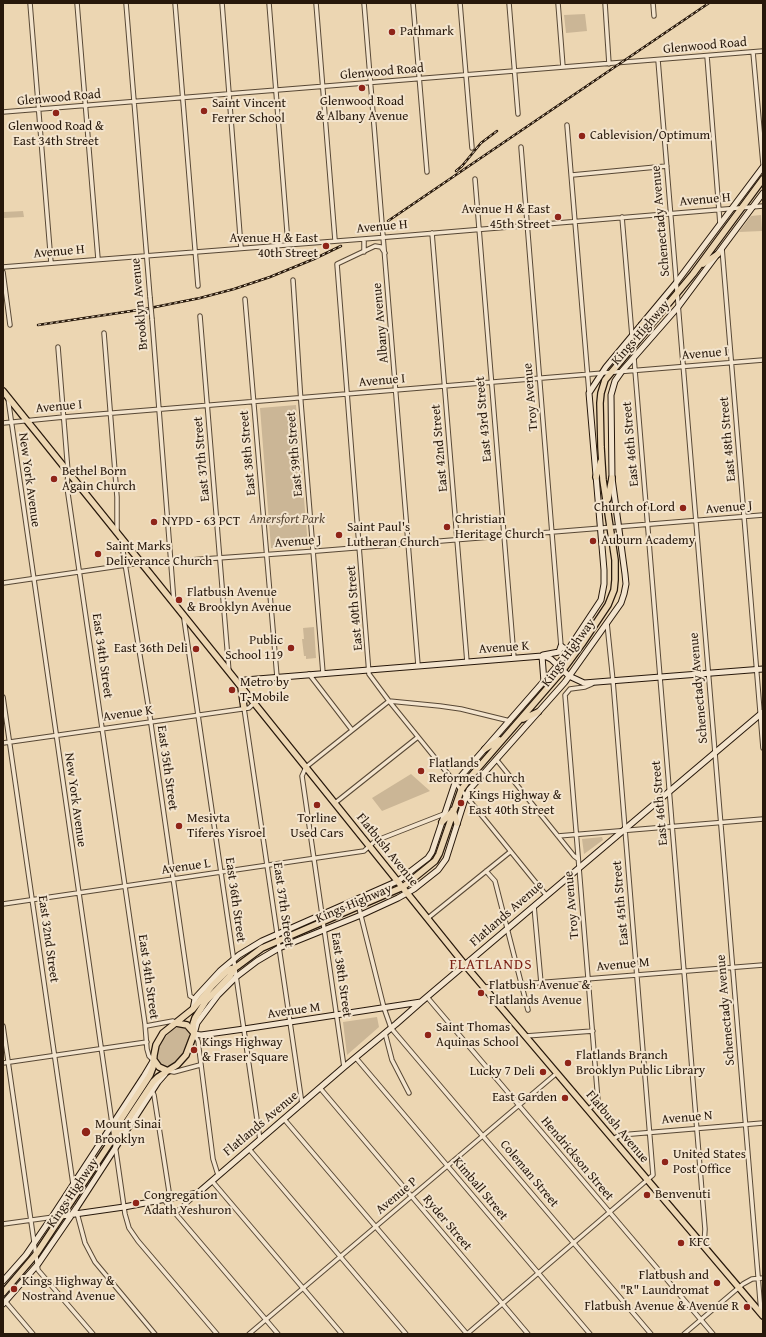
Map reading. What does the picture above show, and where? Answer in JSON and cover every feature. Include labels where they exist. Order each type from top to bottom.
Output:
[{"type":"main road","name":"Kings Highway","points":[[3,1293],[36,1253],[114,1137],[117,1127],[147,1080],[153,1067],[154,1051],[158,1040],[167,1029],[193,1009],[218,980],[230,969],[235,968],[262,948],[402,887],[435,861],[439,854],[461,790],[564,670],[612,597],[616,580],[616,570],[603,480],[600,403],[601,393],[606,380],[611,372],[658,318],[763,179]]},
{"type":"main road","points":[[697,268],[718,254]]},
{"type":"main road","points":[[642,324],[658,318]]},
{"type":"main road","name":"Flatbush Avenue","points":[[3,391],[465,965],[762,1315]]},
{"type":"main road","points":[[596,477],[602,457]]},
{"type":"main road","points":[[607,503],[612,478]]},
{"type":"main road","points":[[240,686],[244,708]]},
{"type":"main road","points":[[520,720],[538,712]]},
{"type":"main road","points":[[485,749],[505,737]]},
{"type":"main road","points":[[442,822],[453,810],[457,822]]},
{"type":"main road","name":"Kings Highway","points":[[114,1137],[118,1135],[158,1076],[177,1065],[186,1055],[194,1034],[194,1021],[199,1012],[235,968]]},
{"type":"main road","points":[[176,1023],[188,1025],[194,1034]]},
{"type":"main road","points":[[153,1060],[159,1067],[168,1071]]},
{"type":"street","points":[[30,3],[51,263]]},
{"type":"street","points":[[77,3],[98,259]]},
{"type":"street","name":"Brooklyn Avenue","points":[[126,3],[174,604]]},
{"type":"street","points":[[175,3],[198,286]]},
{"type":"street","points":[[222,3],[241,248]]},
{"type":"street","points":[[269,3],[288,244]]},
{"type":"street","points":[[316,3],[334,240]]},
{"type":"street","name":"Albany Avenue","points":[[364,3],[418,666]]},
{"type":"street","points":[[413,3],[427,172]]},
{"type":"street","points":[[460,3],[472,148]]},
{"type":"street","points":[[509,3],[518,114]]},
{"type":"street","points":[[558,3],[563,68]]},
{"type":"street","points":[[604,3],[609,64]]},
{"type":"street","points":[[653,3],[654,16]]},
{"type":"street","name":"Glenwood Road","points":[[3,112],[763,51]]},
{"type":"street","points":[[753,52],[763,164]]},
{"type":"street","points":[[707,56],[720,225]]},
{"type":"street","name":"Schenectady Avenue","points":[[658,60],[745,1125],[761,1278],[762,1315]]},
{"type":"street","points":[[567,125],[589,393]]},
{"type":"street","name":"Troy Avenue","points":[[521,147],[561,646]]},
{"type":"street","points":[[572,175],[667,166]]},
{"type":"street","name":"Kings Highway","points":[[193,1009],[195,999],[209,982],[234,959],[262,941],[398,881],[428,858],[432,852],[455,783],[558,665],[601,600],[604,584],[604,570],[589,393],[602,373],[676,283],[763,167]]},
{"type":"street","name":"East 43rd Street","points":[[474,179],[514,658]]},
{"type":"street","name":"Kings Highway","points":[[194,1034],[197,1023],[223,988],[257,961],[279,948],[361,915],[408,893],[438,870],[446,859],[457,822],[469,790],[569,676],[620,603],[626,584],[612,478],[611,395],[615,380],[678,307],[763,193]]},
{"type":"street","name":"Avenue H","points":[[3,267],[763,206]]},
{"type":"street","points":[[622,217],[632,336]]},
{"type":"street","name":"East 42nd Street","points":[[432,233],[467,662]]},
{"type":"street","points":[[364,239],[364,252]]},
{"type":"street","name":"East 40th Street","points":[[385,253],[381,247],[378,246],[337,264],[370,674],[389,701],[546,895]]},
{"type":"street","name":"East 48th Street","points":[[722,248],[757,670],[762,713],[763,748]]},
{"type":"street","points":[[3,272],[10,324]]},
{"type":"street","name":"East 39th Street","points":[[293,280],[323,673]]},
{"type":"street","name":"East 38th Street","points":[[245,299],[277,677]]},
{"type":"street","name":"East 37th Street","points":[[200,316],[229,672]]},
{"type":"street","name":"East 35th Street","points":[[104,333],[119,535],[126,565],[190,996],[195,999]]},
{"type":"street","name":"East 34th Street","points":[[58,347],[68,472],[67,487],[146,1026],[149,1056],[153,1060]]},
{"type":"street","name":"East 46th Street","points":[[634,358],[705,1230],[704,1246]]},
{"type":"street","name":"Avenue I","points":[[3,423],[64,416],[763,360]]},
{"type":"street","name":"New York Avenue","points":[[8,397],[124,1207]]},
{"type":"street","name":"Avenue J","points":[[3,583],[126,565],[763,515]]},
{"type":"street","name":"East 36th Street","points":[[184,616],[260,1140]]},
{"type":"street","name":"East 45th Street","points":[[606,622],[613,681],[650,1132],[653,1175],[648,1180]]},
{"type":"street","points":[[544,682],[542,656],[549,653],[558,652],[561,646],[568,651]]},
{"type":"street","name":"Avenue K","points":[[240,686],[246,680],[542,656],[547,657],[558,665],[569,676]]},
{"type":"street","points":[[569,676],[584,683],[763,669]]},
{"type":"street","points":[[309,674],[352,730]]},
{"type":"street","name":"Troy Avenue","points":[[588,1109],[598,1100],[565,695],[570,689],[585,687],[596,682]]},
{"type":"street","name":"East 32nd Street","points":[[3,697],[73,1184]]},
{"type":"street","points":[[306,767],[389,701],[461,709],[510,721]]},
{"type":"street","name":"Avenue K","points":[[3,743],[249,708],[254,703]]},
{"type":"street","name":"East 37th Street","points":[[244,708],[302,1104]]},
{"type":"street","name":"Flatlands Avenue","points":[[175,1213],[344,1067],[762,713]]},
{"type":"street","points":[[335,803],[418,737]]},
{"type":"street","points":[[496,759],[578,859]]},
{"type":"street","name":"East 38th Street","points":[[306,767],[302,776],[344,1067]]},
{"type":"street","name":"Avenue L","points":[[3,904],[364,851],[375,841],[444,814]]},
{"type":"street","points":[[558,836],[763,819]]},
{"type":"street","points":[[428,918],[510,852]]},
{"type":"street","points":[[486,871],[495,881],[528,1010]]},
{"type":"street","points":[[357,900],[384,1008],[391,1028]]},
{"type":"street","points":[[534,906],[541,982]]},
{"type":"street","name":"Avenue M","points":[[485,987],[763,964]]},
{"type":"street","name":"Hendrickson Street","points":[[427,997],[713,1334]]},
{"type":"street","name":"Avenue M","points":[[194,1034],[201,1035],[244,1029],[421,1002]]},
{"type":"street","points":[[146,1026],[172,1021],[176,1023]]},
{"type":"street","points":[[3,1026],[38,1270],[93,1334]]},
{"type":"street","name":"Coleman Street","points":[[391,1028],[651,1334]]},
{"type":"street","points":[[526,1036],[593,1031]]},
{"type":"street","points":[[385,1033],[392,1060],[409,1093]]},
{"type":"street","points":[[194,1034],[198,1041],[213,1159],[218,1175]]},
{"type":"street","points":[[3,1063],[101,1050],[147,1042]]},
{"type":"street","name":"Kimball Street","points":[[356,1058],[590,1334]]},
{"type":"street","name":"Kings Highway","points":[[3,1281],[35,1242],[52,1217],[148,1071],[153,1060]]},
{"type":"street","points":[[168,1071],[174,1072],[200,1065]]},
{"type":"street","name":"Kings Highway","points":[[4,1303],[38,1264],[75,1214],[152,1091],[168,1071]]},
{"type":"street","name":"Avenue P","points":[[249,1334],[557,1073]]},
{"type":"street","name":"Ryder Street","points":[[320,1088],[528,1334]]},
{"type":"street","points":[[152,1091],[154,1095],[170,1198]]},
{"type":"street","points":[[284,1119],[467,1334],[648,1180]]},
{"type":"street","name":"Avenue N","points":[[613,1139],[620,1135],[763,1123]]},
{"type":"street","points":[[249,1149],[406,1334]]},
{"type":"street","points":[[212,1181],[342,1334]]},
{"type":"street","points":[[3,1224],[124,1207],[198,1193]]},
{"type":"street","points":[[164,1200],[278,1334]]},
{"type":"street","points":[[124,1207],[126,1221],[133,1235],[217,1334]]},
{"type":"street","points":[[75,1214],[83,1239],[95,1262],[155,1334]]},
{"type":"street","points":[[684,1334],[748,1281],[761,1278]]},
{"type":"street","points":[[4,1303],[33,1334]]},
{"type":"green space","points":[[585,14],[587,31],[566,33],[564,15]]},
{"type":"green space","points":[[23,211],[24,217],[4,218],[4,212]]},
{"type":"green space","points":[[761,215],[762,231],[739,232],[751,216]]},
{"type":"green space","name":"Amersfort Park","points":[[296,405],[308,546],[271,548],[260,408]]},
{"type":"green space","points":[[314,627],[316,658],[306,659],[306,656],[304,656],[302,639],[304,639],[303,628]]},
{"type":"green space","points":[[411,774],[430,791],[382,811],[372,798]]},
{"type":"green space","points":[[602,837],[603,840],[584,854],[582,839]]},
{"type":"green space","points":[[377,1017],[379,1027],[347,1055],[343,1022]]},
{"type":"green space","points":[[180,1026],[185,1026],[189,1030],[187,1048],[180,1058],[173,1064],[166,1067],[160,1066],[157,1058],[161,1042],[172,1030]]},
{"type":"railway","points":[[388,221],[709,3]]},
{"type":"railway","points":[[456,171],[481,143],[497,131]]},
{"type":"railway","points":[[38,325],[145,309],[200,298],[270,277],[341,246]]},
{"type":"place","name":"Pathmark","points":[[392,32]]},
{"type":"place","name":"Glenwood Road & Albany Avenue","points":[[362,88]]},
{"type":"place","name":"Saint Vincent Ferrer School","points":[[204,111]]},
{"type":"place","name":"Glenwood Road & East 34th Street","points":[[56,113]]},
{"type":"place","name":"Cablevision/Optimum","points":[[582,136]]},
{"type":"place","name":"Avenue H & East 45th Street","points":[[558,217]]},
{"type":"place","name":"Avenue H & East 40th Street","points":[[326,246]]},
{"type":"place","name":"Bethel Born Again Church","points":[[54,479]]},
{"type":"place","name":"Church of Lord","points":[[683,508]]},
{"type":"place","name":"NYPD - 63 PCT","points":[[154,522]]},
{"type":"place","name":"Christian Heritage Church","points":[[447,527]]},
{"type":"place","name":"Saint Paul's Lutheran Church","points":[[339,535]]},
{"type":"place","name":"Auburn Academy","points":[[593,541]]},
{"type":"place","name":"Saint Marks Deliverance Church","points":[[98,554]]},
{"type":"place","name":"Flatbush Avenue & Brooklyn Avenue","points":[[179,600]]},
{"type":"place","name":"Public School 119","points":[[291,648]]},
{"type":"place","name":"East 36th Deli","points":[[196,649]]},
{"type":"place","name":"Metro by T-Mobile","points":[[232,690]]},
{"type":"place","name":"Flatlands Reformed Church","points":[[421,771]]},
{"type":"place","name":"Kings Highway & East 40th Street","points":[[461,803]]},
{"type":"place","name":"Torline Used Cars","points":[[317,805]]},
{"type":"place","name":"Mesivta Tiferes Yisroel","points":[[179,826]]},
{"type":"place","name":"Flatbush Avenue & Flatlands Avenue","points":[[481,993]]},
{"type":"place","name":"Saint Thomas Aquinas School","points":[[428,1035]]},
{"type":"place","name":"Kings Highway & Fraser Square","points":[[194,1050]]},
{"type":"place","name":"Flatlands Branch Brooklyn Public Library","points":[[568,1063]]},
{"type":"place","name":"Lucky 7 Deli","points":[[543,1072]]},
{"type":"place","name":"East Garden","points":[[565,1098]]},
{"type":"place","name":"Mount Sinai Brooklyn","points":[[86,1132]]},
{"type":"place","name":"United States Post Office","points":[[665,1162]]},
{"type":"place","name":"Benvenuti","points":[[647,1195]]},
{"type":"place","name":"Congregation Adath Yeshuron","points":[[136,1203]]},
{"type":"place","name":"KFC","points":[[681,1243]]},
{"type":"place","name":"Flatbush and \"R\" Laundromat","points":[[717,1283]]},
{"type":"place","name":"Kings Highway & Nostrand Avenue","points":[[14,1289]]},
{"type":"place","name":"Flatbush Avenue & Avenue R","points":[[747,1307]]},
{"type":"district","name":"FLATLANDS","points":[[491,965]]}]
